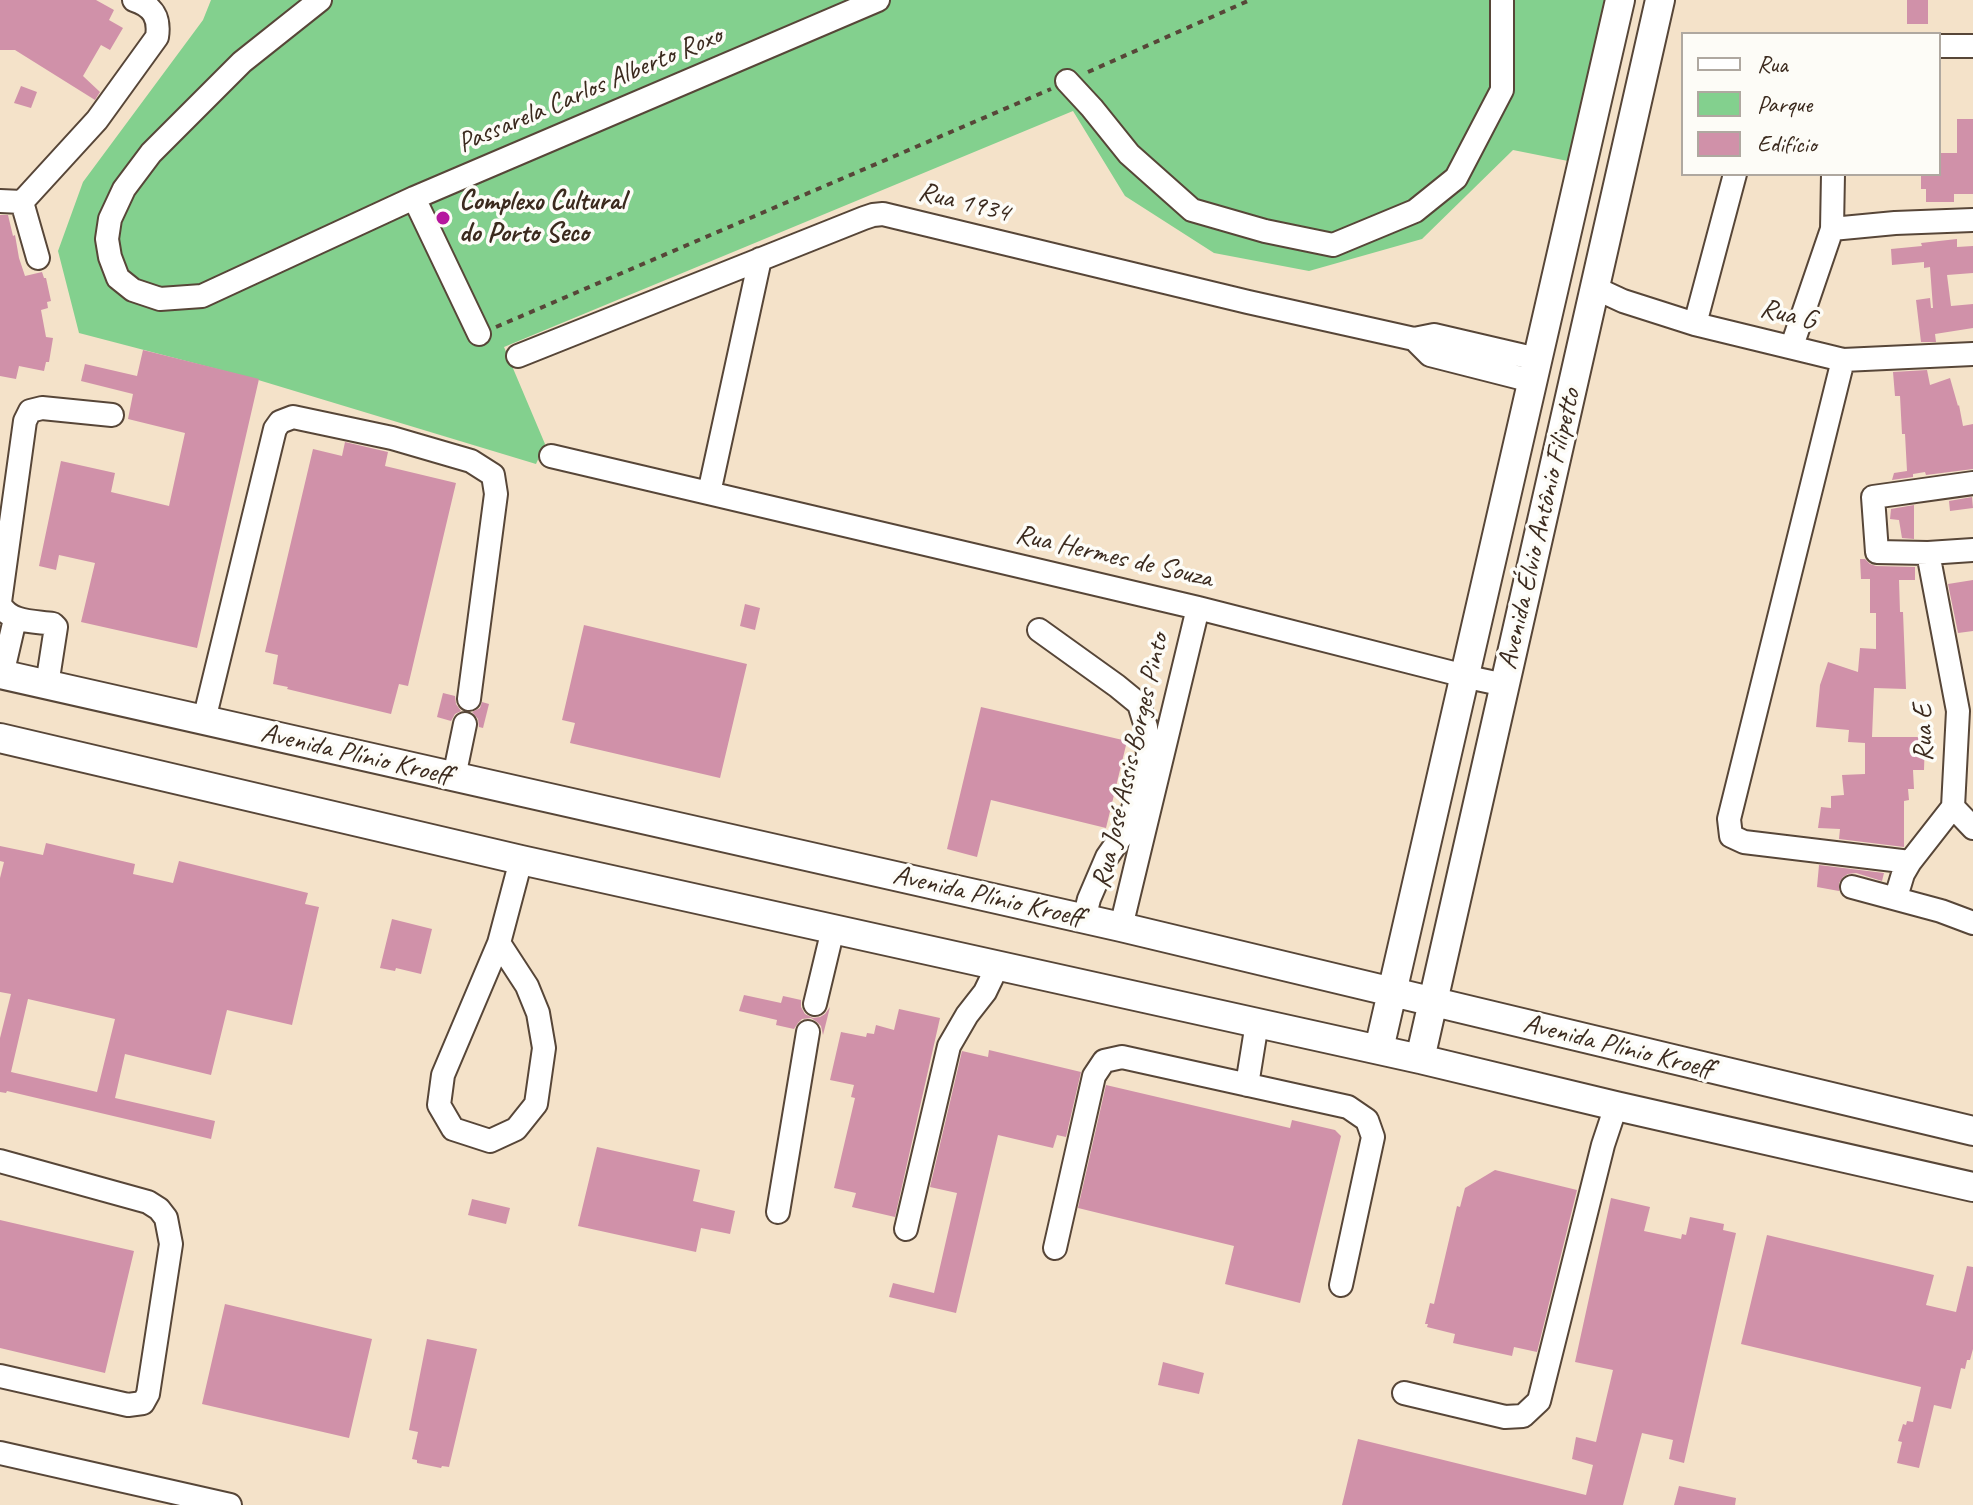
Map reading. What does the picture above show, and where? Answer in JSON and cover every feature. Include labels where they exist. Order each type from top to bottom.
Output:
[{"type":"main road","name":"Avenida Élvio Antônio Filipetto","points":[[1379,1049],[1465,675],[1540,371],[1620,0]]},
{"type":"main road","name":"Avenida Élvio Antônio Filipetto","points":[[1420,1059],[1660,0]]},
{"type":"main road","points":[[1566,417],[1561,390],[1540,371],[1574,354],[1584,338]]},
{"type":"main road","name":"Avenida Plínio Kroeff","points":[[1,674],[1121,927],[1973,1131]]},
{"type":"main road","name":"Avenida Plínio Kroeff","points":[[0,738],[521,860],[1379,1049],[1973,1187]]},
{"type":"street","name":"Passarela Carlos Alberto Roxo","points":[[320,0],[242,62],[151,153],[124,189],[110,219],[107,239],[118,278],[133,290],[160,299],[202,296],[414,198],[878,0]]},
{"type":"street","points":[[1067,81],[1129,154],[1192,210],[1265,231],[1333,245],[1415,211],[1456,178],[1502,90],[1502,0]]},
{"type":"street","points":[[38,258],[11,202],[97,120],[157,37],[159,27],[145,5]]},
{"type":"street","points":[[1941,46],[1973,46]]},
{"type":"street","points":[[1695,324],[1734,176]]},
{"type":"street","points":[[1792,346],[1832,229],[1833,176]]},
{"type":"street","points":[[414,198],[479,334]]},
{"type":"street","name":"Rua 1934","points":[[518,356],[873,215],[883,214],[1414,339],[1430,355],[1540,371]]},
{"type":"street","points":[[1832,229],[1973,220]]},
{"type":"street","points":[[709,493],[760,259]]},
{"type":"street","name":"Rua G","points":[[1595,288],[1623,301],[1695,324],[1843,360],[1973,354]]},
{"type":"street","points":[[1843,360],[1729,819],[1731,836],[1744,842],[1910,862]]},
{"type":"street","points":[[1,674],[25,421],[30,411],[42,408],[112,415]]},
{"type":"street","points":[[204,720],[275,429],[280,422],[293,417],[392,438],[458,457],[493,475],[496,494],[469,699]]},
{"type":"street","name":"Rua Hermes de Souza","points":[[551,456],[1198,608],[1505,685]]},
{"type":"street","points":[[1973,483],[1873,497],[1877,552],[1973,550]]},
{"type":"street","name":"Rua E","points":[[1928,553],[1958,711],[1953,807]]},
{"type":"street","points":[[5,608],[56,627],[47,685]]},
{"type":"street","name":"Rua José Assis Borges Pinto","points":[[1121,927],[1198,608]]},
{"type":"street","points":[[1039,630],[1139,704],[1146,727],[1148,755],[1128,827],[1107,857],[1084,919]]},
{"type":"street","points":[[454,777],[465,724]]},
{"type":"street","points":[[1896,897],[1910,862],[1953,807],[1973,828]]},
{"type":"street","points":[[499,943],[527,986],[538,1013],[544,1048],[536,1104],[516,1129],[490,1141],[453,1129],[439,1105],[443,1075],[499,943],[521,860]]},
{"type":"street","points":[[1852,887],[1896,897],[1973,923]]},
{"type":"street","points":[[815,1004],[833,929]]},
{"type":"street","points":[[906,1229],[949,1046],[985,992],[998,965]]},
{"type":"street","points":[[1247,1085],[1257,1023]]},
{"type":"street","points":[[778,1212],[808,1032]]},
{"type":"street","points":[[1055,1248],[1094,1076],[1104,1061],[1122,1057],[1348,1107],[1367,1120],[1373,1137],[1341,1285]]},
{"type":"street","points":[[1404,1393],[1505,1417],[1523,1416],[1539,1401],[1603,1145],[1616,1106]]},
{"type":"street","points":[[0,1161],[148,1202],[166,1218],[171,1244],[148,1394],[143,1403],[128,1405],[0,1376]]},
{"type":"street","points":[[0,1453],[230,1505]]},
{"type":"path","points":[[479,334],[1250,0]]},
{"type":"green space","name":"Complexo Cultural do Porto Seco","points":[[211,0],[1606,0],[1568,161],[1513,150],[1422,239],[1309,271],[1214,253],[1125,196],[1073,111],[504,347],[545,444],[536,464],[255,379],[79,333],[58,251],[83,182],[203,20]]},
{"type":"building","points":[[0,0],[96,0],[114,10],[109,20],[123,28],[110,50],[101,45],[83,76],[100,92],[95,100],[15,50],[0,50]]},
{"type":"building","points":[[1907,0],[1928,0],[1928,24],[1907,24]]},
{"type":"building","points":[[21,86],[37,92],[31,108],[14,103]]},
{"type":"building","points":[[1957,119],[1973,119],[1973,194],[1954,194],[1954,202],[1926,202],[1926,189],[1921,189],[1921,176],[1941,176],[1941,153],[1957,153]]},
{"type":"building","points":[[0,215],[8,215],[25,276],[42,272],[51,301],[47,302],[48,308],[41,310],[46,337],[53,338],[49,362],[46,362],[44,371],[19,366],[16,379],[0,376]]},
{"type":"building","points":[[1957,239],[1957,247],[1973,246],[1973,273],[1947,275],[1951,306],[1973,304],[1973,328],[1935,334],[1936,342],[1921,342],[1916,300],[1930,298],[1933,308],[1930,267],[1924,268],[1924,262],[1892,265],[1891,249]]},
{"type":"building","points":[[143,350],[259,379],[197,648],[81,622],[95,563],[59,555],[56,570],[39,566],[61,461],[115,473],[111,492],[169,506],[185,433],[128,419],[133,394],[81,381],[85,364],[137,376]]},
{"type":"building","points":[[1927,370],[1930,385],[1950,378],[1963,426],[1973,424],[1973,469],[1926,475],[1925,472],[1892,480],[1894,473],[1907,471],[1900,396],[1895,396],[1893,372]]},
{"type":"building","points":[[345,442],[388,452],[385,466],[456,483],[408,686],[399,684],[391,714],[273,684],[278,655],[265,652],[313,449],[342,456]]},
{"type":"building","points":[[1972,497],[1973,508],[1950,511],[1949,501]]},
{"type":"building","points":[[1914,505],[1914,539],[1902,538],[1899,520],[1890,519],[1891,509]]},
{"type":"building","points":[[1860,559],[1876,566],[1915,567],[1915,580],[1899,580],[1906,689],[1874,688],[1872,737],[1925,737],[1924,770],[1913,770],[1914,789],[1908,789],[1909,800],[1904,801],[1904,847],[1839,839],[1840,829],[1818,828],[1821,807],[1831,808],[1831,796],[1844,795],[1842,775],[1865,774],[1865,743],[1848,742],[1849,730],[1816,727],[1820,685],[1828,662],[1858,672],[1860,648],[1876,649],[1876,613],[1870,613],[1870,579],[1861,579]]},
{"type":"building","points":[[1973,580],[1973,631],[1958,633],[1948,584]]},
{"type":"building","points":[[745,604],[760,608],[755,630],[740,626]]},
{"type":"building","points":[[584,625],[747,664],[720,778],[570,743],[575,723],[562,720]]},
{"type":"building","points":[[443,693],[455,696],[461,711],[451,721],[437,717]]},
{"type":"building","points":[[482,702],[489,704],[483,728],[479,727],[478,719],[472,712],[480,708]]},
{"type":"building","points":[[981,707],[1127,741],[1106,828],[991,800],[977,857],[947,849]]},
{"type":"building","points":[[46,843],[135,864],[133,874],[173,883],[179,861],[308,893],[305,904],[319,907],[292,1025],[227,1010],[211,1075],[125,1054],[115,1098],[215,1121],[211,1139],[7,1091],[0,1092],[0,1038],[11,994],[0,992],[0,878],[4,862],[0,861],[0,846],[43,855]],"holes":[[[28,999],[115,1019],[97,1092],[11,1072]]]},
{"type":"building","points":[[1819,865],[1884,873],[1882,881],[1856,873],[1848,874],[1839,883],[1839,891],[1817,887]]},
{"type":"building","points":[[392,919],[432,929],[421,974],[380,968]]},
{"type":"building","points":[[744,995],[781,1003],[783,996],[801,1000],[805,1014],[813,1018],[825,1014],[830,1007],[823,1035],[821,1026],[811,1018],[802,1019],[794,1029],[776,1025],[777,1020],[739,1011]]},
{"type":"building","points":[[899,1009],[940,1018],[895,1217],[852,1207],[856,1193],[834,1188],[855,1098],[851,1097],[854,1085],[830,1080],[841,1032],[866,1037],[867,1033],[874,1034],[876,1025],[894,1030]]},
{"type":"building","points":[[989,1050],[1081,1072],[1066,1137],[1057,1135],[1053,1148],[998,1135],[956,1313],[889,1297],[893,1283],[934,1293],[957,1193],[930,1187],[962,1051],[988,1057]]},
{"type":"building","points":[[1106,1085],[1290,1128],[1292,1120],[1335,1130],[1341,1136],[1300,1303],[1225,1284],[1234,1246],[1078,1208]]},
{"type":"building","points":[[597,1147],[700,1170],[693,1201],[735,1211],[730,1234],[701,1228],[696,1252],[578,1226]]},
{"type":"building","points":[[1495,1170],[1577,1190],[1537,1352],[1514,1347],[1512,1356],[1453,1343],[1455,1334],[1425,1324],[1430,1303],[1434,1304],[1457,1206],[1460,1207],[1465,1188]]},
{"type":"building","points":[[1611,1198],[1650,1207],[1644,1231],[1681,1239],[1682,1234],[1686,1235],[1690,1217],[1724,1224],[1723,1230],[1736,1233],[1684,1463],[1669,1459],[1673,1440],[1642,1433],[1623,1505],[1342,1505],[1358,1439],[1586,1495],[1593,1465],[1572,1459],[1576,1437],[1596,1442],[1613,1370],[1575,1362]]},
{"type":"building","points":[[472,1199],[510,1208],[506,1224],[468,1215]]},
{"type":"building","points":[[0,1220],[134,1251],[105,1373],[0,1348]]},
{"type":"building","points":[[1767,1235],[1934,1275],[1926,1305],[1956,1312],[1967,1266],[1973,1267],[1973,1349],[1965,1369],[1961,1368],[1951,1409],[1934,1405],[1919,1468],[1897,1463],[1903,1424],[1913,1422],[1921,1387],[1741,1344]]},
{"type":"building","points":[[225,1304],[372,1339],[349,1438],[202,1404]]},
{"type":"building","points":[[427,1339],[477,1349],[449,1467],[417,1463],[412,1459],[418,1432],[409,1430]]},
{"type":"building","points":[[1163,1362],[1204,1373],[1199,1394],[1158,1385]]},
{"type":"building","points":[[1679,1486],[1736,1498],[1735,1505],[1674,1505]]},
{"type":"place","name":"Complexo Cultural do Porto Seco","points":[[443,218]]}]
